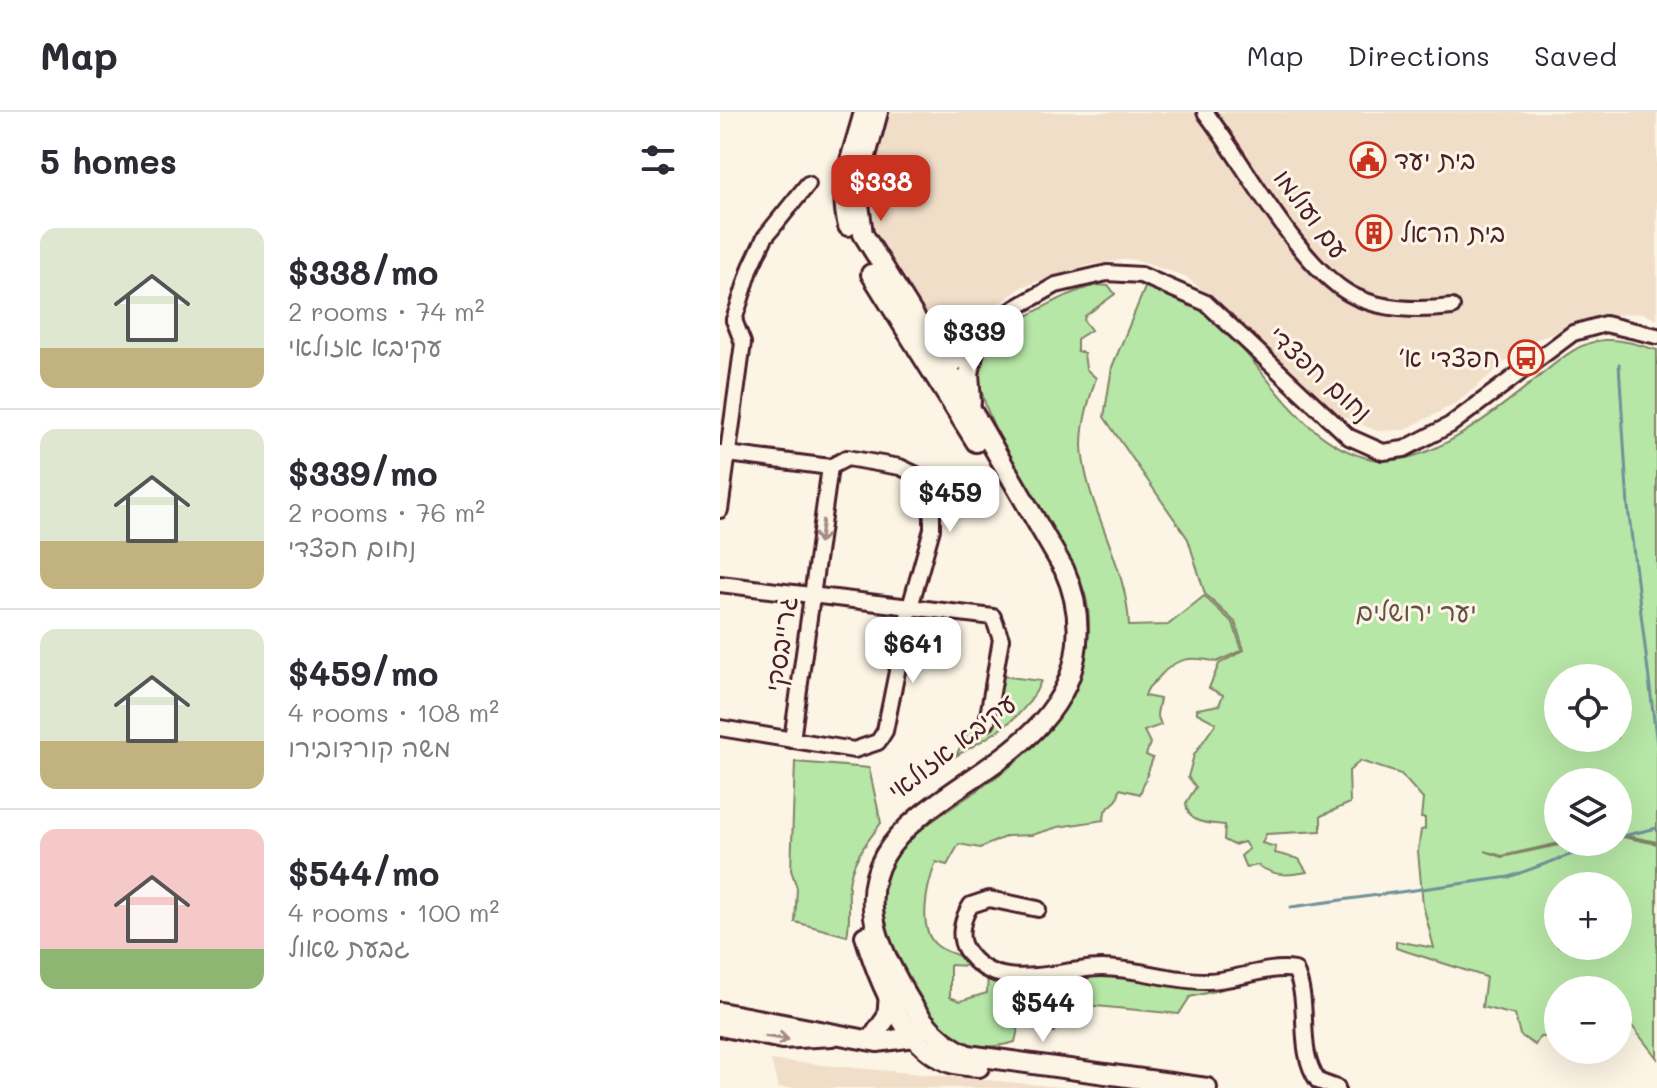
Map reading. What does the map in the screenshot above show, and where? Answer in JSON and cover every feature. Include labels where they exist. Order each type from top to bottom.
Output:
[{"type":"street","name":"עקיבא אזולאי","points":[[864,112],[845,172],[846,218],[862,259],[973,412],[1064,569],[1075,600],[1078,631],[1068,682],[1038,729],[900,833],[877,869],[870,894],[878,942],[915,1029]]},
{"type":"street","name":"עקיבא אזולאי","points":[[878,112],[858,177],[860,224],[869,249],[921,327],[1053,569],[1064,599],[1068,629],[1057,679],[1028,726],[911,811],[874,849],[862,879],[861,918],[869,950],[889,995],[915,1029]]},
{"type":"street","name":"עם ועולמו","points":[[1205,112],[1307,255],[1327,277],[1347,292],[1391,307],[1452,307]]},
{"type":"street","points":[[720,510],[724,453],[743,343],[727,318],[765,237],[808,184]]},
{"type":"street","name":"נחום חפצדי","points":[[941,366],[992,325],[1040,293],[1075,279],[1107,273],[1141,275],[1206,303],[1349,437],[1383,452],[1404,449],[1450,425],[1573,333],[1605,324],[1657,336]]},
{"type":"street","points":[[921,327],[947,341],[974,342],[969,374],[973,412]]},
{"type":"street","points":[[720,728],[854,750],[878,742],[885,731],[910,607],[933,518],[932,492],[917,475],[900,467],[847,458],[830,467],[724,453]]},
{"type":"street","name":"גרייבסקי","points":[[792,740],[830,467]]},
{"type":"street","points":[[720,584],[993,617],[1001,639],[987,722]]},
{"type":"street","points":[[1038,909],[989,899],[971,905],[961,934],[963,946],[982,967],[1015,977],[1104,968],[1140,970],[1205,981],[1295,970],[1300,988],[1306,1061],[1318,1081],[1337,1088]]},
{"type":"street","points":[[864,1036],[887,1017],[889,995]]},
{"type":"street","points":[[720,1012],[864,1036],[947,1062],[1128,1088]]},
{"type":"street","points":[[725,1027],[742,1026],[749,1018]]},
{"type":"street","points":[[725,1027],[799,1040],[915,1029],[968,1055],[1207,1088]]},
{"type":"street","points":[[915,1029],[947,1062]]},
{"type":"shaded area","points":[[876,112],[1657,112],[1657,320],[1643,313],[1601,316],[1529,342],[1457,403],[1404,430],[1377,431],[1322,407],[1241,322],[1185,276],[1130,259],[1088,265],[1022,287],[943,345],[873,226],[866,174]]},
{"type":"shaded area","points":[[771,1060],[1072,1088],[778,1088]]},
{"type":"green space","points":[[1098,285],[1109,286],[1115,294],[1085,316],[1084,321],[1091,330],[1077,339],[1077,351],[1084,353],[1086,369],[1096,378],[1088,403],[1082,445],[1090,489],[1121,579],[1129,626],[1168,625],[1204,596],[1233,623],[1242,650],[1217,662],[1192,659],[1179,662],[1149,687],[1145,696],[1160,699],[1157,714],[1161,725],[1144,731],[1150,743],[1146,755],[1153,758],[1140,794],[1120,789],[1117,800],[1105,811],[1104,820],[1058,827],[1032,835],[1007,836],[980,848],[959,844],[947,865],[936,862],[925,919],[932,940],[939,947],[960,956],[970,966],[950,965],[950,997],[960,1001],[987,993],[988,975],[1041,979],[1057,984],[1073,973],[1105,972],[1223,989],[1190,997],[1179,1014],[1085,1005],[1058,1016],[1054,1032],[1019,1025],[1015,1042],[981,1046],[961,1041],[943,1027],[908,981],[886,931],[881,902],[883,883],[889,864],[905,843],[1005,771],[1043,737],[1072,696],[1081,671],[1089,633],[1085,594],[1059,540],[998,435],[985,402],[979,372],[984,349],[1003,330],[1062,298]]},
{"type":"green space","name":"יער ירושלים","points":[[1146,285],[1181,296],[1210,316],[1309,426],[1338,446],[1372,459],[1393,460],[1415,456],[1438,447],[1481,421],[1559,360],[1585,345],[1611,340],[1657,350],[1657,842],[1632,837],[1632,768],[1544,768],[1544,847],[1502,856],[1485,851],[1502,857],[1544,848],[1544,856],[1632,856],[1632,839],[1657,844],[1657,1058],[1632,1026],[1632,976],[1544,976],[1544,1037],[1540,1037],[1535,1045],[1520,1035],[1515,1015],[1482,1007],[1486,977],[1396,948],[1396,941],[1434,948],[1423,905],[1418,851],[1421,830],[1425,829],[1425,818],[1421,818],[1423,799],[1401,774],[1360,761],[1349,771],[1350,803],[1321,816],[1321,831],[1266,834],[1262,843],[1276,847],[1275,853],[1299,859],[1307,872],[1281,874],[1257,865],[1246,868],[1241,856],[1249,849],[1244,842],[1234,845],[1224,840],[1225,825],[1200,822],[1191,815],[1186,803],[1196,787],[1188,777],[1194,755],[1216,723],[1197,713],[1197,709],[1219,705],[1223,695],[1209,688],[1219,664],[1244,650],[1235,622],[1205,594],[1188,539],[1104,417],[1112,367]]},
{"type":"green space","points":[[1002,676],[1041,681],[1026,706],[1006,725],[956,756],[970,726],[992,724]]},
{"type":"green space","points":[[795,762],[869,768],[881,823],[860,852],[853,868],[849,885],[847,936],[795,922],[797,888],[791,870]]},
{"type":"waterway","points":[[1619,364],[1628,507],[1657,745]]},
{"type":"waterway","points":[[1632,834],[1657,828]]},
{"type":"waterway","points":[[1291,907],[1509,877],[1567,856]]},
{"type":"place","name":"בית יעד","points":[[1368,160]]},
{"type":"place","name":"בית הראל","points":[[1374,233]]},
{"type":"place","name":"חפצדי א׳","points":[[1526,358]]}]
